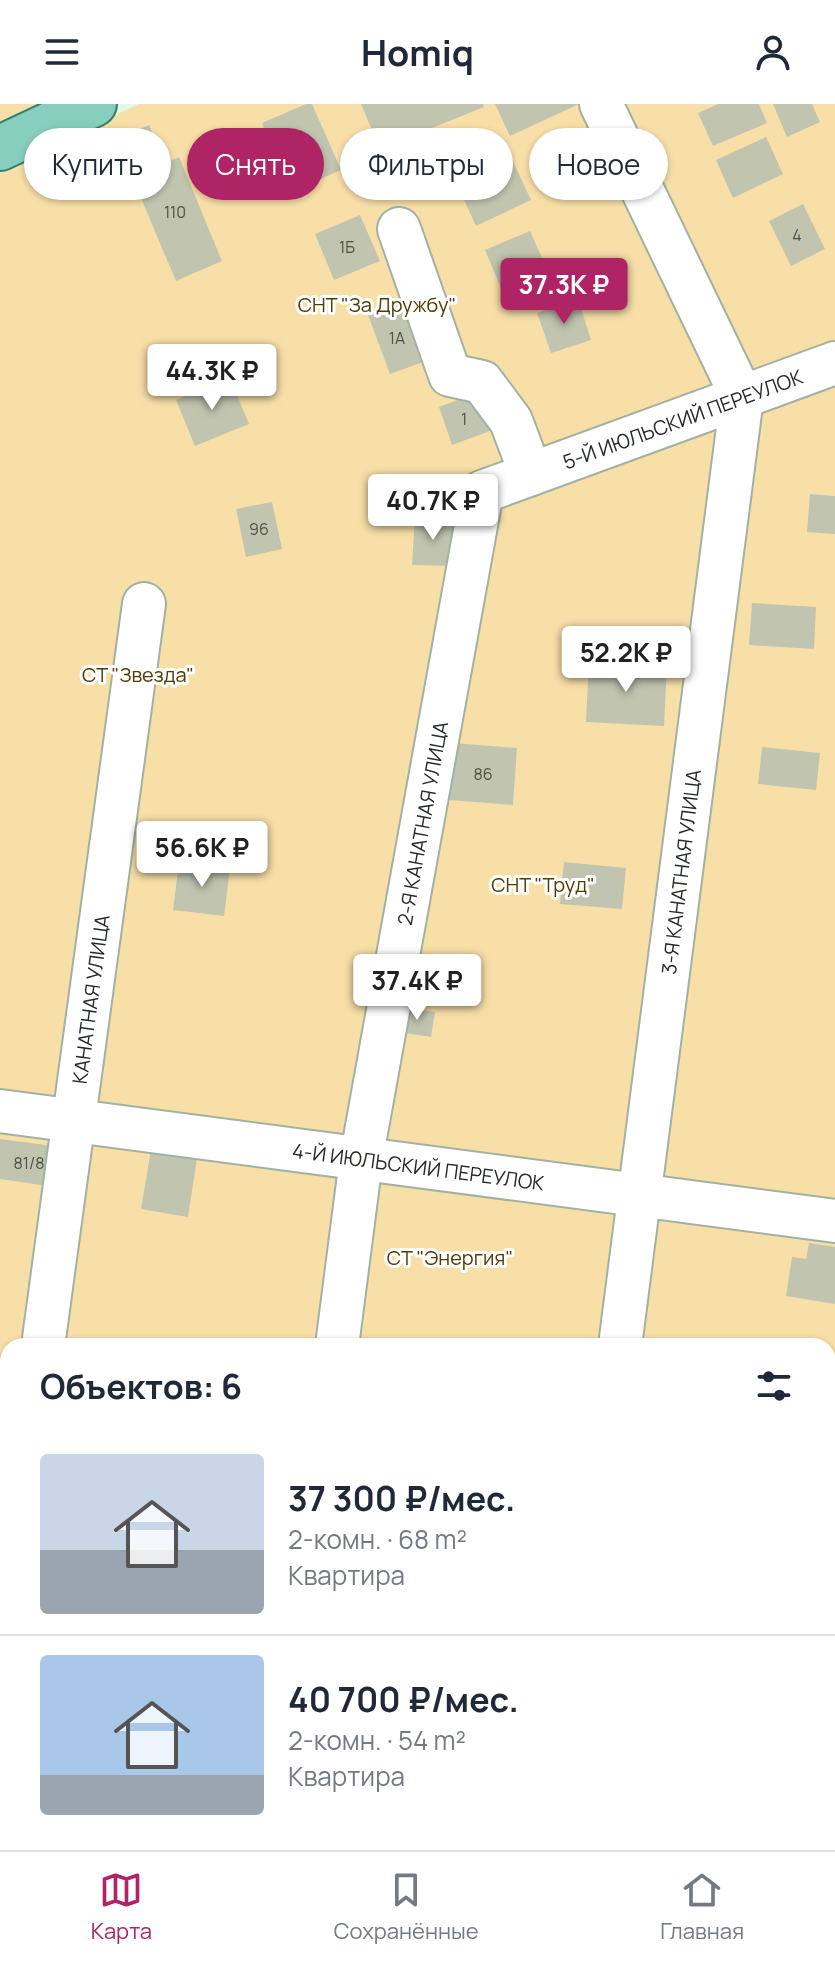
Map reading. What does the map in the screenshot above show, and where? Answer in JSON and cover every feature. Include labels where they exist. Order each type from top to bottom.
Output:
[{"type":"main road","points":[[0,148],[67,110]]},
{"type":"lane","points":[[601,104],[742,397]]},
{"type":"lane","points":[[399,229],[450,375],[482,382],[511,421],[531,474]]},
{"type":"lane","name":"5-Й ИЮЛЬСКИЙ ПЕРЕУЛОК","points":[[482,492],[835,363]]},
{"type":"lane","name":"3-Я КАНАТНАЯ УЛИЦА","points":[[621,1338],[742,397]]},
{"type":"lane","name":"2-Я КАНАТНАЯ УЛИЦА","points":[[338,1338],[361,1160],[482,492]]},
{"type":"lane","name":"КАНАТНАЯ УЛИЦА","points":[[44,1338],[144,604]]},
{"type":"lane","name":"4-Й ИЮЛЬСКИЙ ПЕРЕУЛОК","points":[[0,1111],[639,1198],[835,1221]]},
{"type":"green space","points":[[0,104],[47,104],[0,127]]},
{"type":"green space","points":[[139,104],[835,104],[835,1338],[0,1338],[0,168],[24,157],[24,200],[171,200],[171,128],[87,128]]},
{"type":"building","points":[[312,104],[323,128],[264,128],[262,123]]},
{"type":"building","points":[[361,104],[483,104],[484,107],[432,128],[371,128]]},
{"type":"building","points":[[495,104],[579,104],[513,135],[513,128],[506,128]]},
{"type":"building","points":[[718,104],[759,104],[767,123],[713,146],[698,113]]},
{"type":"building","points":[[773,104],[812,104],[820,122],[787,137]]},
{"type":"building","points":[[324,131],[340,168],[324,177]]},
{"type":"building","points":[[766,137],[783,174],[733,198],[716,160]]},
{"type":"building","points":[[179,157],[187,176],[187,200],[197,200],[222,261],[176,281],[142,200],[171,200],[171,160]]},
{"type":"building","points":[[513,162],[531,200],[476,226],[464,200],[513,200]]},
{"type":"building","points":[[803,204],[825,249],[791,266],[769,221]]},
{"type":"building","points":[[360,215],[380,261],[334,280],[315,234]]},
{"type":"building","points":[[530,231],[549,274],[503,293],[485,250]]},
{"type":"building","points":[[578,299],[591,340],[551,353],[537,313]]},
{"type":"building","points":[[404,301],[426,361],[390,374],[368,315]]},
{"type":"building","points":[[230,378],[249,424],[195,446],[176,400]]},
{"type":"building","points":[[476,393],[490,431],[452,445],[439,407]]},
{"type":"building","points":[[810,494],[835,496],[835,534],[807,532]]},
{"type":"building","points":[[272,502],[282,549],[246,557],[236,509]]},
{"type":"building","points":[[415,517],[454,518],[452,566],[412,565]]},
{"type":"building","points":[[752,603],[816,607],[814,649],[749,645]]},
{"type":"building","points":[[589,661],[667,665],[664,726],[586,722]]},
{"type":"building","points":[[453,743],[517,748],[513,805],[449,800]]},
{"type":"building","points":[[762,747],[820,753],[816,790],[758,784]]},
{"type":"building","points":[[165,821],[216,828],[213,858],[161,851]]},
{"type":"building","points":[[179,862],[230,868],[224,916],[173,910]]},
{"type":"building","points":[[564,862],[626,868],[622,909],[560,904]]},
{"type":"building","points":[[403,1008],[435,1012],[431,1037],[399,1032]]},
{"type":"building","points":[[0,1139],[60,1147],[55,1187],[0,1179]]},
{"type":"building","points":[[152,1144],[198,1152],[188,1217],[141,1209]]},
{"type":"building","points":[[809,1243],[835,1247],[835,1304],[786,1296],[792,1257],[806,1259]]},
{"type":"park label","name":"СНТ \"За Дружбу\"","points":[[377,304]]},
{"type":"park label","name":"СТ \"Звезда\"","points":[[138,674]]},
{"type":"park label","name":"СНТ \"Труд\"","points":[[543,884]]},
{"type":"park label","name":"СТ \"Энергия\"","points":[[450,1257]]}]
